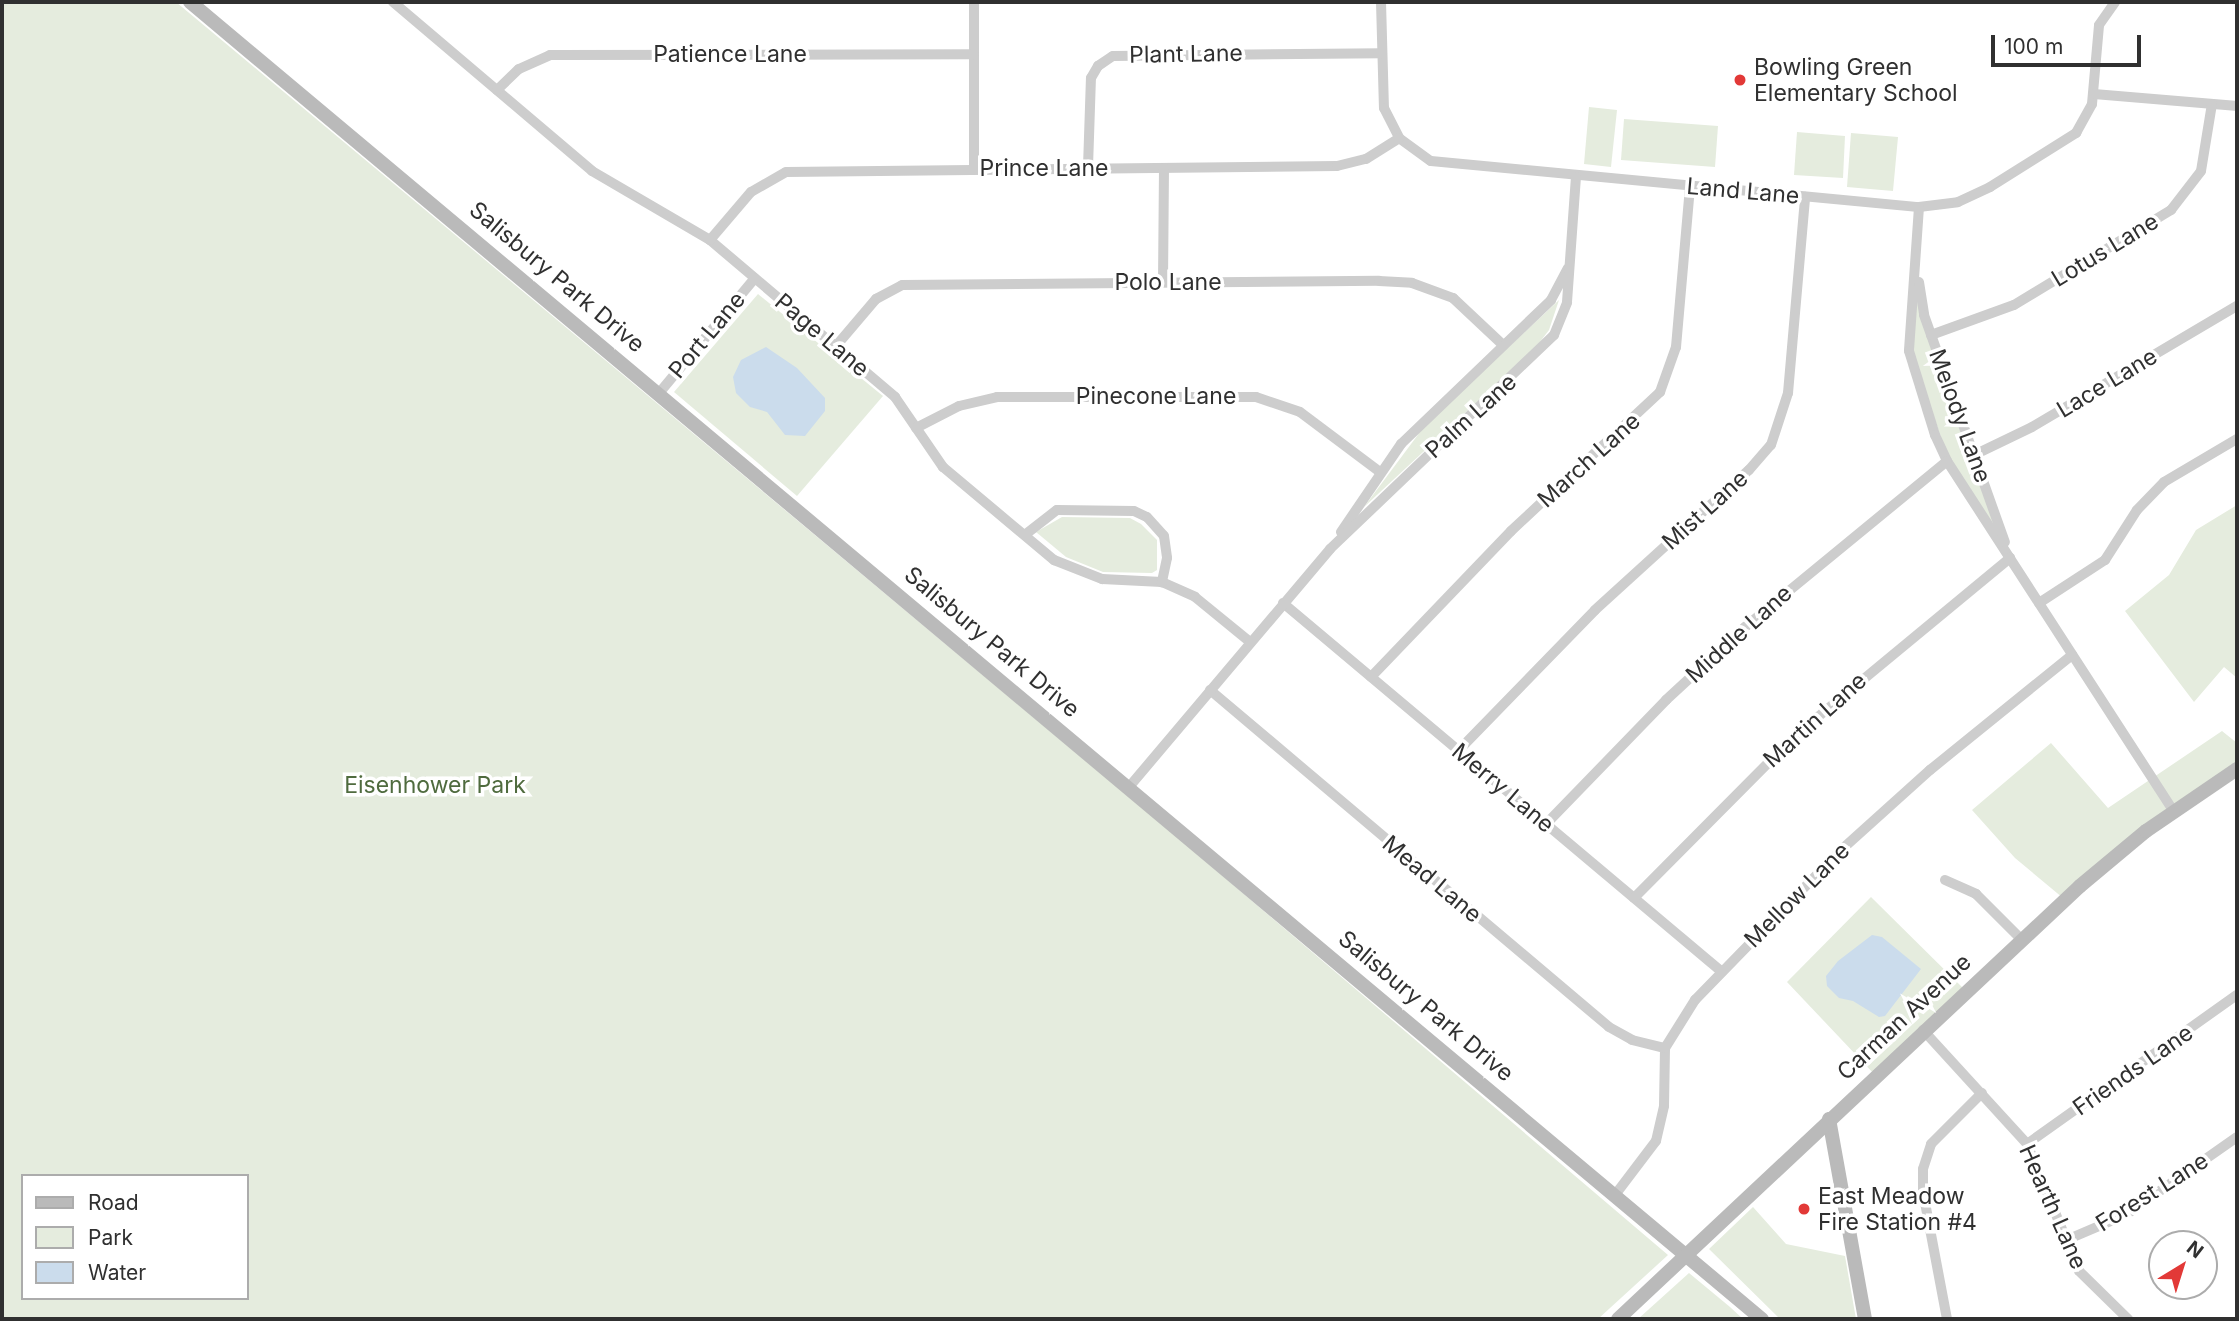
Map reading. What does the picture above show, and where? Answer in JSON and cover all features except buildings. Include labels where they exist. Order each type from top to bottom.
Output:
[{"type":"main road","name":"Salisbury Park Drive","points":[[190,2],[660,392],[1762,1319]]},
{"type":"main road","name":"Carman Avenue","points":[[1618,1319],[2021,939],[2173,811],[2237,769]]},
{"type":"main road","points":[[1829,1119],[1865,1319]]},
{"type":"street","name":"Page Lane","points":[[393,2],[592,171],[710,240],[836,346],[895,397],[943,467],[1054,560],[1077,572],[1102,579],[1162,582],[1195,597],[1250,642]]},
{"type":"street","points":[[974,2],[974,168]]},
{"type":"street","name":"Land Lane","points":[[1381,2],[1384,108],[1399,138],[1431,161],[1451,166],[1919,207],[1958,202],[2059,146],[2088,118],[2094,94],[2099,25],[2115,2]]},
{"type":"street","name":"Plant Lane","points":[[1088,167],[1091,78],[1098,66],[1113,56],[1382,53]]},
{"type":"street","name":"Patience Lane","points":[[497,90],[519,69],[550,55],[974,54]]},
{"type":"street","points":[[2094,94],[2237,106]]},
{"type":"street","name":"Lotus Lane","points":[[1931,335],[2014,305],[2171,210],[2201,171],[2212,104]]},
{"type":"street","name":"Prince Lane","points":[[710,240],[751,192],[786,172],[1345,165],[1366,159],[1399,138]]},
{"type":"street","points":[[1163,282],[1164,168]]},
{"type":"street","name":"Palm Lane","points":[[1129,787],[1330,549],[1542,352],[1564,315],[1571,259],[1576,177]]},
{"type":"street","name":"March Lane","points":[[1371,677],[1511,531],[1660,392],[1676,347],[1690,186]]},
{"type":"street","name":"Mist Lane","points":[[1459,750],[1595,610],[1749,470],[1771,445],[1788,393],[1805,197]]},
{"type":"street","name":"Melody Lane","points":[[1919,207],[1917,272],[1909,351],[1920,394],[1947,461],[2173,811]]},
{"type":"street","name":"Palm Lane","points":[[1330,549],[1380,472],[1424,418],[1551,300],[1571,259]]},
{"type":"street","name":"Melody Lane","points":[[1917,272],[1931,335],[2010,558]]},
{"type":"street","name":"Port Lane","points":[[660,392],[755,278]]},
{"type":"street","name":"Polo Lane","points":[[836,346],[876,299],[902,285],[1163,282],[1412,283],[1453,298],[1503,345]]},
{"type":"street","name":"Lace Lane","points":[[1974,455],[2032,428],[2237,306]]},
{"type":"street","name":"Pinecone Lane","points":[[916,428],[960,406],[997,397],[1256,397],[1300,412],[1380,472]]},
{"type":"street","points":[[2039,603],[2105,560],[2137,510],[2164,482],[2237,439]]},
{"type":"street","name":"Middle Lane","points":[[1546,824],[1666,700],[1745,627],[1947,461]]},
{"type":"street","points":[[1026,534],[1057,510],[1134,511],[1147,517],[1164,536],[1167,558],[1162,582]]},
{"type":"street","name":"Martin Lane","points":[[1634,898],[1796,735],[2010,558]]},
{"type":"street","name":"Merry Lane","points":[[1283,603],[1722,972]]},
{"type":"street","name":"Mellow Lane","points":[[1615,1195],[1650,1151],[1660,1130],[1665,1048],[1681,1017],[1840,851],[1930,770],[2072,655]]},
{"type":"street","name":"Mead Lane","points":[[1210,690],[1609,1027],[1632,1040],[1665,1048]]},
{"type":"street","points":[[1945,880],[1976,894],[2021,939]]},
{"type":"street","name":"Friends Lane","points":[[2027,1144],[2237,995]]},
{"type":"street","name":"Hearth Lane","points":[[1923,1030],[2027,1144],[2064,1241],[2079,1271],[2129,1319]]},
{"type":"street","points":[[1947,1319],[1923,1192],[1923,1169],[1937,1138],[1982,1093]]},
{"type":"street","name":"Forest Lane","points":[[2064,1241],[2127,1214],[2237,1137]]},
{"type":"green space","name":"Eisenhower Park","points":[[2,2],[176,2],[1184,843],[1668,1255],[1598,1319],[2,1319]]},
{"type":"green space","points":[[1589,107],[1617,110],[1611,167],[1584,164]]},
{"type":"green space","points":[[1624,119],[1718,126],[1715,167],[1621,160]]},
{"type":"green space","points":[[1797,132],[1845,136],[1843,178],[1794,175]]},
{"type":"green space","points":[[1851,133],[1898,137],[1893,191],[1847,187]]},
{"type":"green space","points":[[1917,282],[2006,550],[1949,460],[1911,352]]},
{"type":"green space","points":[[758,294],[883,396],[797,496],[674,392]]},
{"type":"green space","points":[[1559,300],[1549,330],[1536,347],[1364,507],[1426,424]]},
{"type":"green space","points":[[2237,505],[2237,678],[2224,667],[2194,702],[2125,611],[2169,575],[2196,530]]},
{"type":"green space","points":[[1062,517],[1130,518],[1141,524],[1157,540],[1157,570],[1152,573],[1103,572],[1066,557],[1036,532]]},
{"type":"green space","points":[[2222,731],[2237,743],[2237,768],[2063,898],[2015,858],[1972,810],[2051,743],[2108,808]]},
{"type":"green space","points":[[1871,897],[1965,990],[1875,1075],[1787,982]]},
{"type":"green space","points":[[1753,1207],[1786,1244],[1845,1256],[1856,1319],[1780,1319],[1709,1249]]},
{"type":"green space","points":[[1689,1273],[1730,1307],[1743,1319],[1638,1319]]},
{"type":"water","points":[[766,347],[797,368],[825,398],[825,411],[805,436],[785,435],[767,412],[750,407],[736,393],[733,377],[741,360]]},
{"type":"water","points":[[1872,935],[1882,937],[1921,969],[1885,1016],[1879,1017],[1853,1001],[1839,998],[1827,986],[1826,976],[1838,961]]},
{"type":"place","name":"Bowling Green Elementary School","points":[[1740,80]]},
{"type":"place","name":"East Meadow Fire Station #4","points":[[1804,1209]]}]
